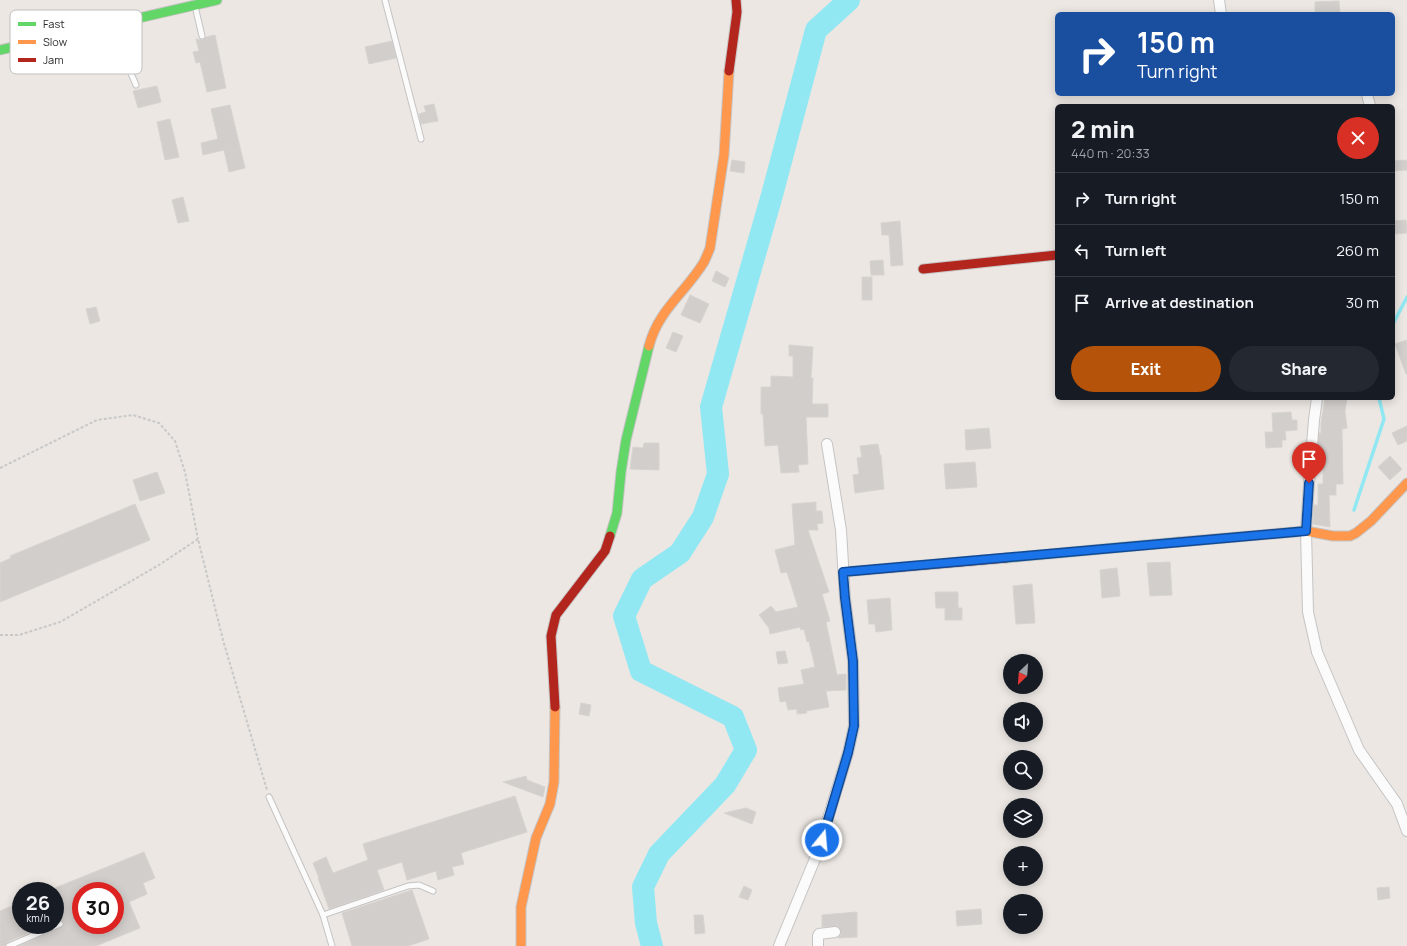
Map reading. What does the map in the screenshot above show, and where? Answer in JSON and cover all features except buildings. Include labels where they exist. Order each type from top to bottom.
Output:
[{"type":"street","points":[[142,17],[217,0]]},
{"type":"street","points":[[520,946],[521,907],[536,838],[550,804],[554,782],[555,720],[551,636],[556,615],[605,551],[618,513],[621,472],[626,440],[651,339],[661,317],[690,282],[704,262],[710,248],[724,155],[729,70],[737,12],[736,0]]},
{"type":"street","points":[[1219,0],[1221,12]]},
{"type":"street","points":[[0,50],[10,48]]},
{"type":"street","points":[[923,269],[1055,255]]},
{"type":"street","points":[[1318,400],[1314,420],[1306,531],[1308,612],[1317,652],[1359,750],[1397,804],[1407,831]]},
{"type":"street","points":[[779,946],[817,854],[848,753],[854,726],[853,661],[845,598],[841,530],[827,444]]},
{"type":"street","points":[[843,572],[1306,531],[1339,537],[1352,535],[1364,528],[1407,483]]},
{"type":"street","points":[[818,946],[819,934],[835,932]]},
{"type":"lane","points":[[385,0],[421,139]]},
{"type":"lane","points":[[195,5],[202,36]]},
{"type":"lane","points":[[131,74],[136,85]]},
{"type":"lane","points":[[269,797],[323,915],[332,946]]},
{"type":"lane","points":[[323,915],[408,886],[419,885],[433,891]]},
{"type":"lane","points":[[9,946],[37,934]]},
{"type":"path","points":[[0,468],[97,420],[133,415],[159,423],[175,441],[185,472],[198,539],[223,640],[269,797]]},
{"type":"path","points":[[0,635],[18,635],[60,622],[159,564],[198,539]]},
{"type":"waterway","points":[[652,946],[646,923],[643,887],[659,854],[725,785],[746,750],[733,717],[641,671],[624,616],[642,579],[680,553],[703,517],[718,474],[711,407],[772,195],[816,30],[849,0]]},
{"type":"waterway","points":[[1395,320],[1407,297]]},
{"type":"waterway","points":[[1354,510],[1384,419],[1379,400]]},
{"type":"traffic: fast","points":[[142,17],[217,0]]},
{"type":"traffic: fast","points":[[0,50],[10,48]]},
{"type":"traffic: fast","points":[[610,536],[617,513],[626,440],[649,346]]},
{"type":"traffic: fast","points":[[1006,558],[1179,542]]},
{"type":"traffic: slow","points":[[649,346],[653,333],[659,322],[697,273],[710,248],[724,155],[729,71]]},
{"type":"traffic: slow","points":[[1179,542],[1306,531],[1333,536],[1350,536],[1371,521],[1407,483]]},
{"type":"traffic: slow","points":[[521,946],[521,907],[536,838],[550,804],[554,782],[555,707]]},
{"type":"traffic: jam","points":[[729,71],[737,12],[736,0]]},
{"type":"traffic: jam","points":[[923,269],[1055,255]]},
{"type":"traffic: jam","points":[[555,707],[551,636],[556,615],[605,551],[610,536]]},
{"type":"traffic: jam","points":[[843,572],[1006,558]]},
{"type":"route","points":[[822,840],[848,753],[854,726],[853,661],[843,572],[1306,531],[1309,483]]}]
